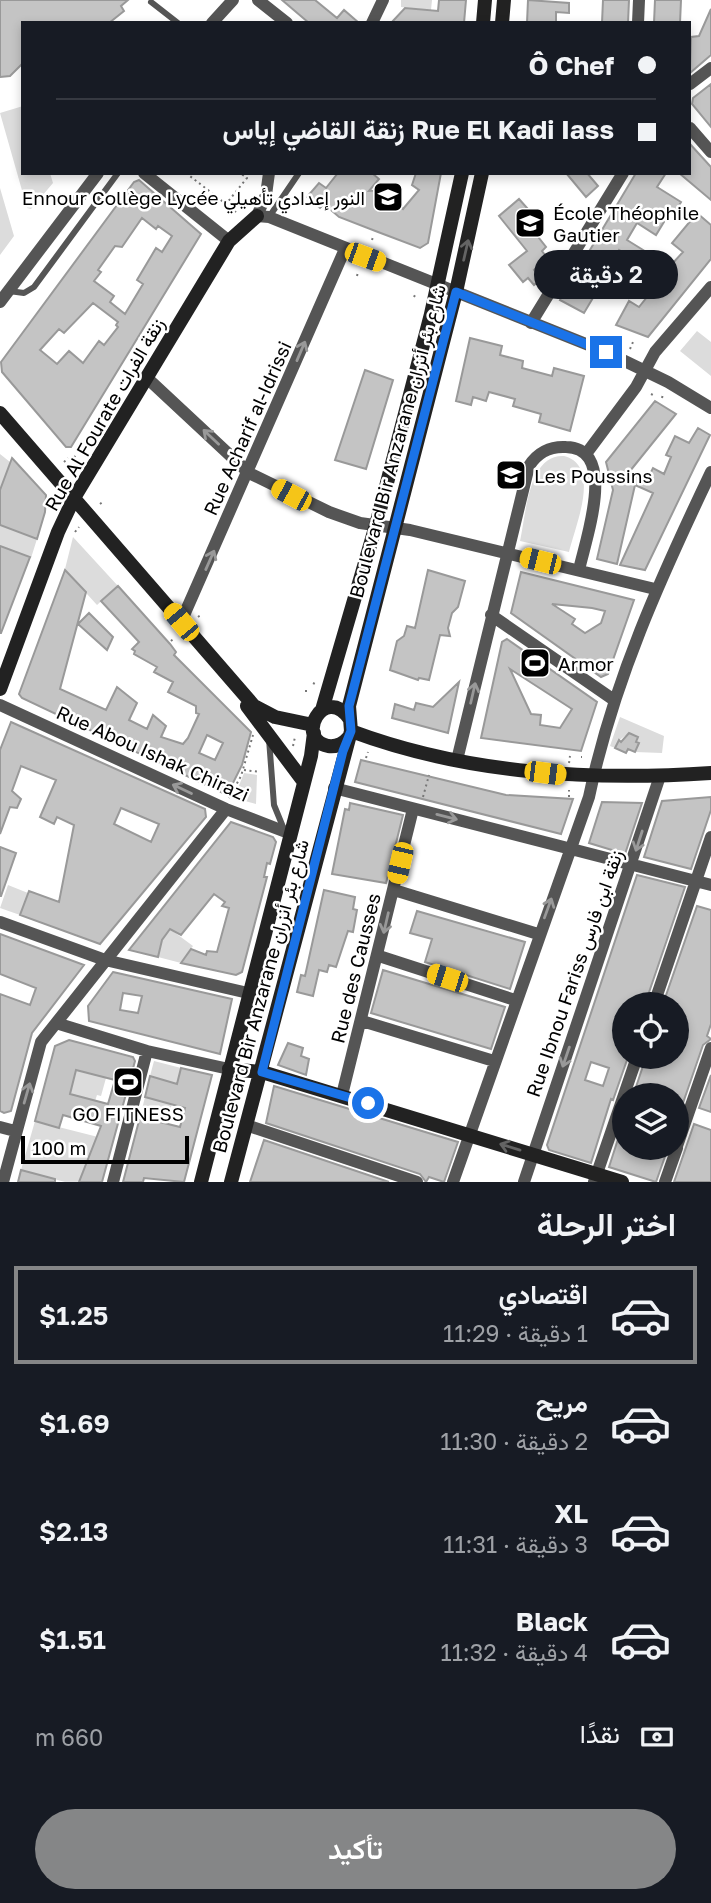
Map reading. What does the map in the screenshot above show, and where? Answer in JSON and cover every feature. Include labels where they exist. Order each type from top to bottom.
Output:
[{"type":"main road","points":[[482,21],[485,0]]},
{"type":"main road","points":[[502,21],[504,0]]},
{"type":"main road","name":"Boulevard Bir Anzarane شارع بئر أنزران","points":[[322,710],[376,525],[438,284],[462,175]]},
{"type":"main road","name":"Boulevard Bir Anzarane شارع بئر أنزران","points":[[231,1182],[262,1072],[349,729],[349,706],[456,292],[482,175]]},
{"type":"main road","name":"Rue Al Fourate زنقة الفرات","points":[[0,689],[74,498],[229,241],[263,217]]},
{"type":"main road","points":[[0,413],[247,698],[266,714],[313,729],[320,742],[329,746],[342,743],[349,729]]},
{"type":"main road","points":[[247,698],[247,707],[304,782]]},
{"type":"main road","points":[[313,729],[322,710],[337,708],[349,729],[457,760],[593,778],[711,773]]},
{"type":"main road","name":"Boulevard Bir Anzarane شارع بئر أنزران","points":[[201,1182],[304,782],[313,729]]},
{"type":"main road","points":[[229,1069],[262,1072],[534,1155],[595,1178],[622,1182]]},
{"type":"street","points":[[214,21],[233,0]]},
{"type":"street","points":[[258,0],[284,21]]},
{"type":"street","points":[[373,21],[383,0]]},
{"type":"street","points":[[638,21],[639,0]]},
{"type":"street","points":[[691,83],[711,68]]},
{"type":"street","points":[[691,129],[711,152]]},
{"type":"street","points":[[0,302],[96,175]]},
{"type":"street","points":[[146,175],[229,241]]},
{"type":"street","points":[[269,175],[263,217],[438,284],[645,370],[711,408]]},
{"type":"street","points":[[531,323],[622,175]]},
{"type":"street","name":"Rue Acharif al-Idrissi","points":[[181,622],[249,473],[345,249]]},
{"type":"street","points":[[586,454],[636,387],[655,352],[711,287]]},
{"type":"street","points":[[146,377],[249,473],[329,512],[655,589]]},
{"type":"street","points":[[457,760],[530,463],[543,452],[557,447],[575,448],[586,454],[595,472],[596,495],[579,570]]},
{"type":"street","points":[[453,1182],[570,848],[614,700],[655,589],[711,472]]},
{"type":"street","points":[[491,615],[614,700]]},
{"type":"street","name":"Rue Abou Ishak Chirazi","points":[[0,705],[291,833]]},
{"type":"street","name":"Rue Ibnou Fariss زنقة ابن فارس","points":[[524,1182],[660,776]]},
{"type":"street","points":[[334,788],[418,805],[711,885]]},
{"type":"street","points":[[3,1182],[41,1042],[227,804]]},
{"type":"street","name":"Rue des Causses","points":[[342,1096],[418,805]]},
{"type":"street","points":[[658,992],[711,837]]},
{"type":"street","points":[[394,890],[538,934]]},
{"type":"street","points":[[0,922],[105,960],[248,993]]},
{"type":"street","points":[[379,956],[515,1000]]},
{"type":"street","points":[[362,1021],[495,1061]]},
{"type":"street","points":[[56,1023],[147,1051],[229,1069]]},
{"type":"street","points":[[689,1112],[711,1048]]},
{"type":"street","points":[[113,1182],[147,1051]]},
{"type":"street","points":[[595,1178],[632,1069]]},
{"type":"street","points":[[246,1125],[416,1182]]},
{"type":"street","points":[[0,1126],[15,1130]]},
{"type":"street","points":[[665,1182],[673,1160]]},
{"type":"lane","points":[[151,2],[175,21]]},
{"type":"lane","points":[[9,291],[24,293],[34,287],[117,175]]},
{"type":"lane","points":[[263,217],[297,175]]},
{"type":"lane","points":[[269,735],[274,805],[279,823],[291,833]]},
{"type":"path","points":[[189,175],[232,209]]},
{"type":"path","points":[[243,175],[254,184]]},
{"type":"path","points":[[226,204],[247,178]]},
{"type":"path","points":[[630,349],[633,342]]},
{"type":"path","points":[[662,398],[663,394]]},
{"type":"path","points":[[74,456],[79,461]]},
{"type":"path","points":[[64,462],[68,458]]},
{"type":"path","points":[[100,505],[104,501]]},
{"type":"path","points":[[75,532],[79,527]]},
{"type":"path","points":[[198,617],[202,614]]},
{"type":"path","points":[[227,804],[243,770],[254,731]]},
{"type":"path","points":[[292,752],[295,737]]},
{"type":"path","points":[[366,758],[368,752]]},
{"type":"path","points":[[569,764],[570,756]]},
{"type":"path","points":[[243,770],[260,772]]},
{"type":"path","points":[[418,805],[429,775]]},
{"type":"path","points":[[569,790],[569,797]]},
{"type":"shaded area","points":[[401,0],[432,0],[431,10],[401,7]]},
{"type":"shaded area","points":[[21,107],[21,175],[51,175],[53,183],[31,209],[27,208],[0,113]]},
{"type":"shaded area","points":[[0,188],[14,236],[0,255]]},
{"type":"shaded area","points":[[697,331],[711,342],[711,376],[680,351]]},
{"type":"shaded area","points":[[0,454],[10,462],[1,489],[0,489]]},
{"type":"shaded area","points":[[564,456],[575,462],[582,472],[584,484],[580,513],[569,552],[520,541],[527,502],[536,475],[552,458]]},
{"type":"shaded area","points":[[0,525],[37,539],[31,558],[0,546]]},
{"type":"shaded area","points":[[73,537],[118,586],[97,605],[67,572],[64,573]]},
{"type":"shaded area","points":[[620,717],[664,736],[662,753],[635,752],[638,737],[629,733],[618,741],[615,748],[610,746]]},
{"type":"shaded area","points":[[244,773],[257,775],[256,804],[234,798]]},
{"type":"shaded area","points":[[8,885],[28,893],[20,915],[0,908]]},
{"type":"shaded area","points":[[170,929],[193,946],[181,963],[158,957],[162,940]]},
{"type":"shaded area","points":[[154,1061],[181,1068],[177,1084],[150,1076]]},
{"type":"shaded area","points":[[64,1066],[106,1078],[101,1096],[97,1095],[95,1101],[70,1094]]},
{"type":"shaded area","points":[[145,1097],[172,1104],[166,1124],[140,1117]]},
{"type":"shaded area","points":[[35,1121],[98,1137],[79,1182],[65,1182],[21,1170]]},
{"type":"building","points":[[0,0],[128,0],[121,6],[124,11],[112,21],[21,21],[21,65],[10,76],[0,77]]},
{"type":"building","points":[[282,0],[315,0],[337,18],[344,10],[357,21],[307,21]]},
{"type":"building","points":[[439,0],[466,0],[464,21],[393,21],[405,8],[438,11]]},
{"type":"building","points":[[528,0],[569,3],[569,13],[556,12],[556,21],[527,21]]},
{"type":"building","points":[[603,0],[629,0],[628,21],[602,21]]},
{"type":"building","points":[[655,0],[681,0],[680,21],[654,21]]},
{"type":"building","points":[[711,9],[711,55],[691,72],[691,37],[699,36]]},
{"type":"building","points":[[711,84],[711,127],[692,104],[693,98]]},
{"type":"building","points":[[691,145],[711,167],[711,200],[681,175],[691,175]]},
{"type":"building","points":[[336,175],[374,175],[379,179],[369,191],[392,190],[388,197],[403,209],[419,190],[412,185],[415,175],[441,175],[428,243],[420,248],[339,217],[324,204],[320,208],[307,197],[319,183],[326,188]]},
{"type":"building","points":[[568,175],[589,175],[598,186],[586,197]]},
{"type":"building","points":[[635,175],[665,175],[657,187],[681,202],[674,214],[670,212],[656,235],[637,223],[627,240],[648,253],[642,264],[619,250],[609,267],[627,278],[622,286],[606,276],[584,313],[560,300]]},
{"type":"building","points":[[139,180],[201,234],[71,447],[66,447],[2,372],[1,362],[134,182]],"holes":[[[142,218],[156,229],[158,226],[172,236],[162,252],[156,248],[137,280],[143,284],[125,314],[110,302],[114,296],[94,281],[101,272],[98,270],[115,246],[122,247]],[[93,303],[118,322],[118,327],[104,345],[99,341],[83,363],[69,351],[57,364],[40,350],[59,329],[64,333]]]},
{"type":"building","points":[[519,199],[527,208],[520,214],[546,247],[542,251],[548,259],[534,270],[541,279],[534,285],[528,278],[523,282],[509,265],[527,251],[499,216]]},
{"type":"building","points":[[697,213],[711,225],[711,259],[648,337],[616,325],[629,301],[639,307],[651,292],[648,290],[683,252],[672,243]]},
{"type":"building","points":[[470,338],[502,346],[500,355],[523,361],[522,368],[552,376],[554,368],[584,376],[570,431],[539,422],[541,414],[513,406],[515,399],[489,392],[486,401],[473,397],[471,405],[456,401]]},
{"type":"building","points":[[365,370],[393,380],[366,469],[335,460]]},
{"type":"building","points":[[655,401],[676,414],[630,471],[645,484],[653,468],[664,474],[671,457],[666,455],[675,436],[689,443],[698,428],[710,435],[645,570],[620,565],[653,493],[635,485],[617,564],[597,559],[613,490],[606,462]]},
{"type":"building","points":[[12,458],[46,495],[45,512],[37,539],[0,525],[0,490]]},
{"type":"building","points":[[0,546],[30,557],[1,633],[0,633]]},
{"type":"building","points":[[65,570],[86,592],[60,689],[106,710],[117,687],[137,703],[129,720],[147,729],[153,715],[166,726],[161,737],[183,744],[188,738],[199,714],[196,713],[196,706],[168,692],[173,682],[154,672],[157,667],[134,654],[132,649],[139,642],[101,601],[118,586],[170,644],[176,652],[174,655],[251,732],[242,765],[227,795],[22,698],[19,694]],"holes":[[[207,735],[223,743],[215,760],[199,753]]]},
{"type":"building","points":[[428,570],[465,581],[458,607],[452,613],[448,628],[450,636],[440,635],[429,680],[418,680],[390,670],[397,641],[404,636],[407,626],[415,628]]},
{"type":"building","points":[[521,572],[634,600],[608,674],[601,677],[511,613]],"holes":[[[552,604],[605,611],[601,623],[585,633],[572,624],[575,619]]]},
{"type":"building","points":[[89,613],[113,637],[107,650],[78,624]]},
{"type":"building","points":[[507,639],[597,702],[581,751],[481,738],[502,642]],"holes":[[[510,669],[572,709],[560,728],[540,725],[541,715],[531,714]]]},
{"type":"building","points":[[459,682],[448,733],[392,718],[395,704],[414,710],[416,703],[433,707]]},
{"type":"building","points":[[11,722],[205,809],[206,817],[100,944],[20,915],[29,891],[59,902],[74,825],[57,817],[54,824],[40,817],[56,780],[21,766],[12,791],[21,799],[17,808],[10,807],[0,834],[0,750]],"holes":[[[121,808],[159,824],[151,842],[114,824]]]},
{"type":"building","points":[[629,733],[638,737],[636,742],[639,743],[635,752],[628,749],[626,753],[615,748],[619,740],[621,742]]},
{"type":"building","points":[[361,760],[506,795],[573,799],[561,834],[355,782]]},
{"type":"building","points":[[711,797],[711,810],[691,869],[644,857],[662,801]]},
{"type":"building","points":[[602,802],[642,803],[625,854],[589,843]]},
{"type":"building","points":[[350,803],[403,815],[386,883],[332,874],[345,809],[349,810]]},
{"type":"building","points":[[231,822],[273,837],[276,842],[270,864],[267,863],[264,877],[267,877],[242,972],[236,975],[181,963],[191,949],[206,955],[207,951],[217,952],[229,908],[222,906],[225,902],[214,894],[181,935],[170,929],[162,940],[158,957],[129,950]]},
{"type":"building","points":[[0,847],[16,853],[1,896],[0,896]]},
{"type":"building","points":[[637,875],[685,887],[649,992],[612,992],[612,1069],[624,1069],[619,1083],[612,1083],[612,1100],[591,1163],[549,1150],[547,1145]],"holes":[[[591,1062],[609,1068],[603,1086],[585,1080]]]},
{"type":"building","points":[[324,890],[355,897],[353,909],[357,910],[353,932],[348,931],[336,967],[329,965],[327,972],[319,970],[313,996],[297,992],[301,975],[305,976]]},
{"type":"building","points":[[697,906],[711,910],[711,1024],[707,1036],[711,1039],[703,1045],[689,1086],[689,1083],[637,1083],[642,1069],[689,1069],[689,992],[667,992]]},
{"type":"building","points":[[417,911],[525,942],[510,989],[425,962],[432,939],[410,933]]},
{"type":"building","points":[[0,934],[84,965],[32,1033],[11,1111],[4,1113],[0,1111],[0,994],[30,1005],[36,988],[0,974]]},
{"type":"building","points":[[383,970],[505,1007],[491,1049],[371,1013]]},
{"type":"building","points":[[113,972],[232,999],[220,1054],[89,1021],[88,1006]],"holes":[[[123,993],[142,996],[138,1013],[120,1010]]]},
{"type":"building","points":[[69,1040],[133,1057],[135,1061],[102,1182],[79,1182],[101,1126],[63,1115],[59,1128],[35,1121],[55,1046]],"holes":[[[76,1070],[115,1080],[108,1104],[70,1094]]]},
{"type":"building","points":[[288,1043],[303,1048],[301,1056],[309,1059],[306,1075],[278,1065]]},
{"type":"building","points":[[181,1068],[212,1075],[184,1182],[144,1178],[143,1182],[123,1182],[140,1117],[180,1127],[185,1108],[145,1097],[150,1076],[177,1084]]},
{"type":"building","points":[[711,1075],[711,1112],[699,1108]]},
{"type":"building","points":[[274,1086],[458,1142],[444,1182],[429,1177],[426,1182],[420,1174],[266,1123]]},
{"type":"building","points":[[694,1124],[711,1130],[711,1182],[674,1182],[682,1160],[689,1160],[689,1138]]},
{"type":"building","points":[[264,1140],[389,1182],[250,1182]]},
{"type":"building","points":[[612,1158],[612,1160],[664,1160],[656,1182],[609,1167]]},
{"type":"building","points":[[21,1170],[55,1179],[55,1182],[18,1182]]},
{"type":"place","name":"Ennour Collège Lycée النور إعدادي تأهيلي","points":[[388,197]]},
{"type":"place","name":"École Théophile Gautier","points":[[530,223]]},
{"type":"place","name":"Les Poussins","points":[[511,475]]},
{"type":"place","name":"Armor","points":[[535,663]]},
{"type":"place","name":"GO FITNESS","points":[[128,1082]]},
{"type":"route","points":[[368,1103],[262,1072],[343,751],[351,731],[349,706],[456,292],[606,352]]}]
